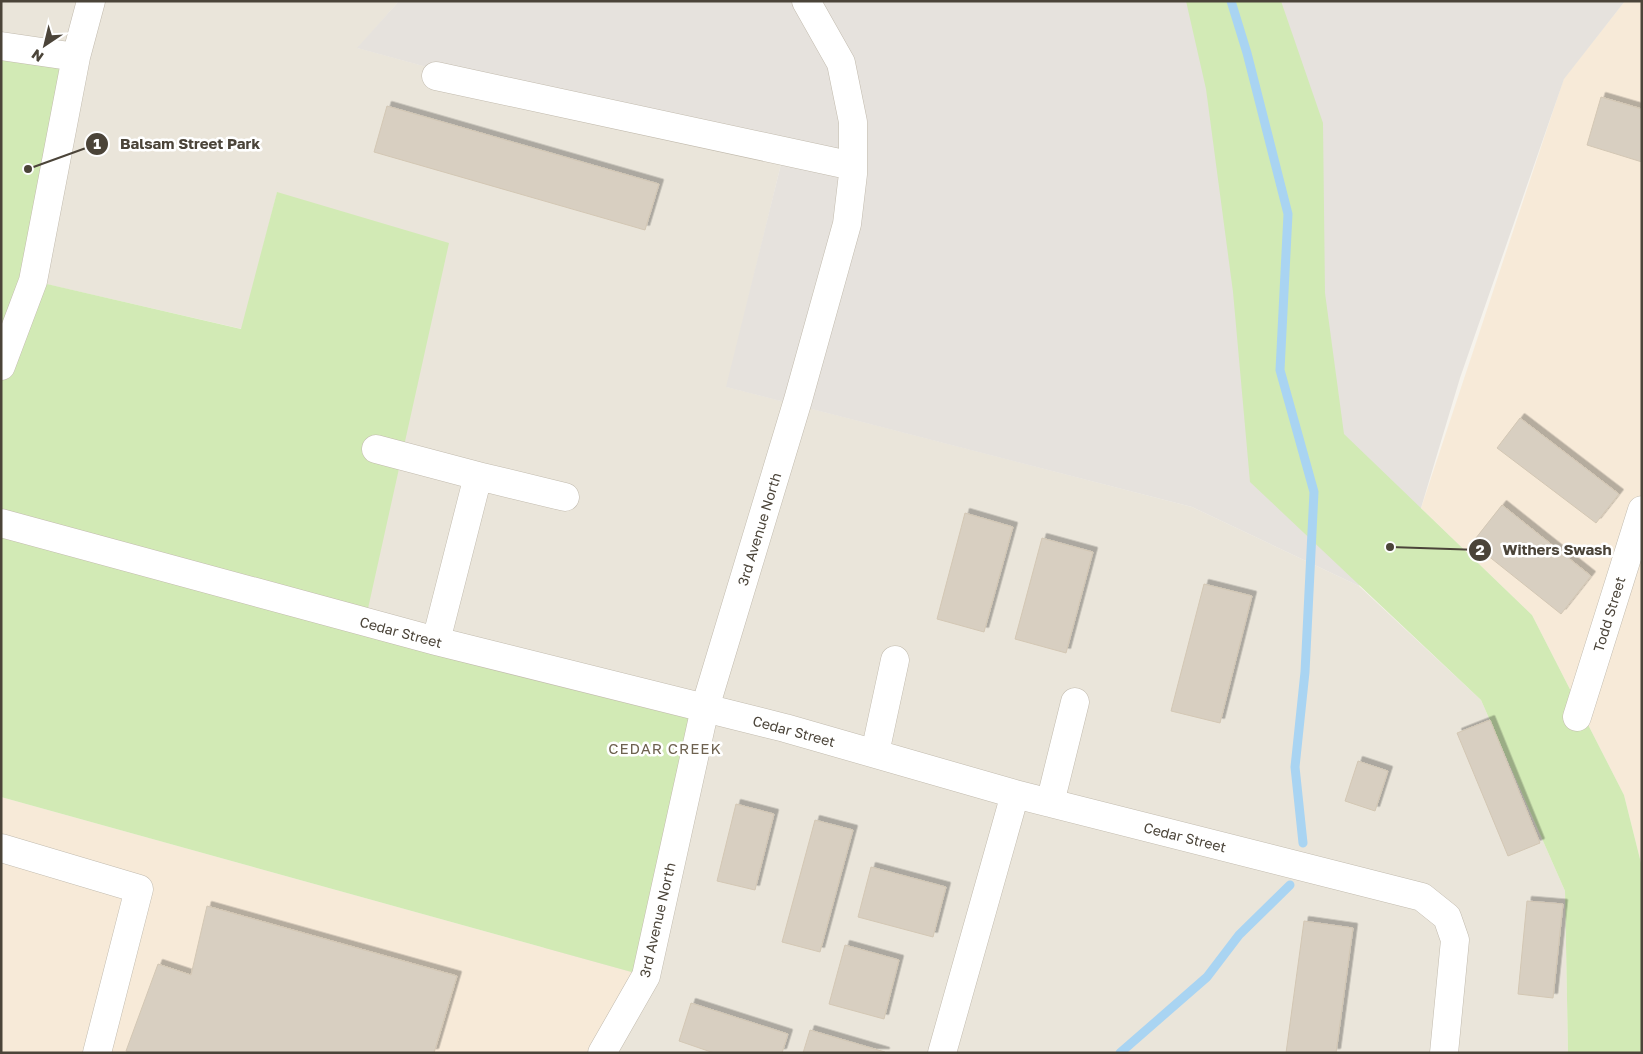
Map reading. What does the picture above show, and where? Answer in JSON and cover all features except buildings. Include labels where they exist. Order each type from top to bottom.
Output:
[{"type":"street","points":[[1,366],[33,280],[76,57],[91,1]]},
{"type":"street","name":"3rd Avenue North","points":[[602,1053],[646,976],[705,708],[798,400],[847,224],[853,166],[853,122],[841,63],[806,1]]},
{"type":"street","points":[[1,46],[76,57]]},
{"type":"street","points":[[436,76],[853,166]]},
{"type":"street","points":[[376,449],[565,497]]},
{"type":"street","points":[[436,641],[478,476]]},
{"type":"street","name":"Todd Street","points":[[1577,717],[1642,510]]},
{"type":"street","name":"Cedar Street","points":[[1,522],[436,641],[705,708],[875,753],[1015,794],[1422,898],[1447,917],[1455,940],[1444,1053]]},
{"type":"street","points":[[875,753],[895,660]]},
{"type":"street","points":[[1050,803],[1076,702]]},
{"type":"street","points":[[942,1053],[1015,794]]},
{"type":"street","points":[[1,848],[139,889],[97,1053]]},
{"type":"shaded area","points":[[1,1],[399,1],[358,48],[781,164],[727,387],[1192,507],[1359,586],[1481,700],[1565,891],[1568,1053],[602,1053],[365,622],[277,193],[242,329],[33,281],[1,46]]},
{"type":"shaded area","points":[[399,1],[1625,1],[1564,79],[1460,378],[1421,508],[1359,586],[1192,507],[726,387],[781,164],[357,48]]},
{"type":"shaded area","points":[[1625,1],[1642,1],[1642,867],[1624,795],[1532,615],[1421,508],[1564,78]]},
{"type":"shaded area","points":[[1,797],[646,976],[602,1053],[1,1053]]},
{"type":"green space","points":[[1186,1],[1281,1],[1323,123],[1325,293],[1344,434],[1532,615],[1624,795],[1642,867],[1642,1053],[1568,1053],[1565,891],[1481,700],[1250,482],[1233,292],[1206,89]]},
{"type":"green space","points":[[1,46],[76,57],[34,281],[241,329],[277,192],[449,243],[365,622],[705,708],[646,976],[1,797]]},
{"type":"waterway","points":[[1231,1],[1247,53],[1288,214],[1280,370],[1314,492],[1305,672],[1295,767],[1303,843]]},
{"type":"waterway","points":[[1120,1053],[1207,977],[1239,935],[1290,885]]},
{"type":"place","name":"Balsam Street Park","points":[[28,169]]},
{"type":"place","name":"Withers Swash","points":[[1390,547]]},
{"type":"district","name":"CEDAR CREEK","points":[[665,748]]}]
